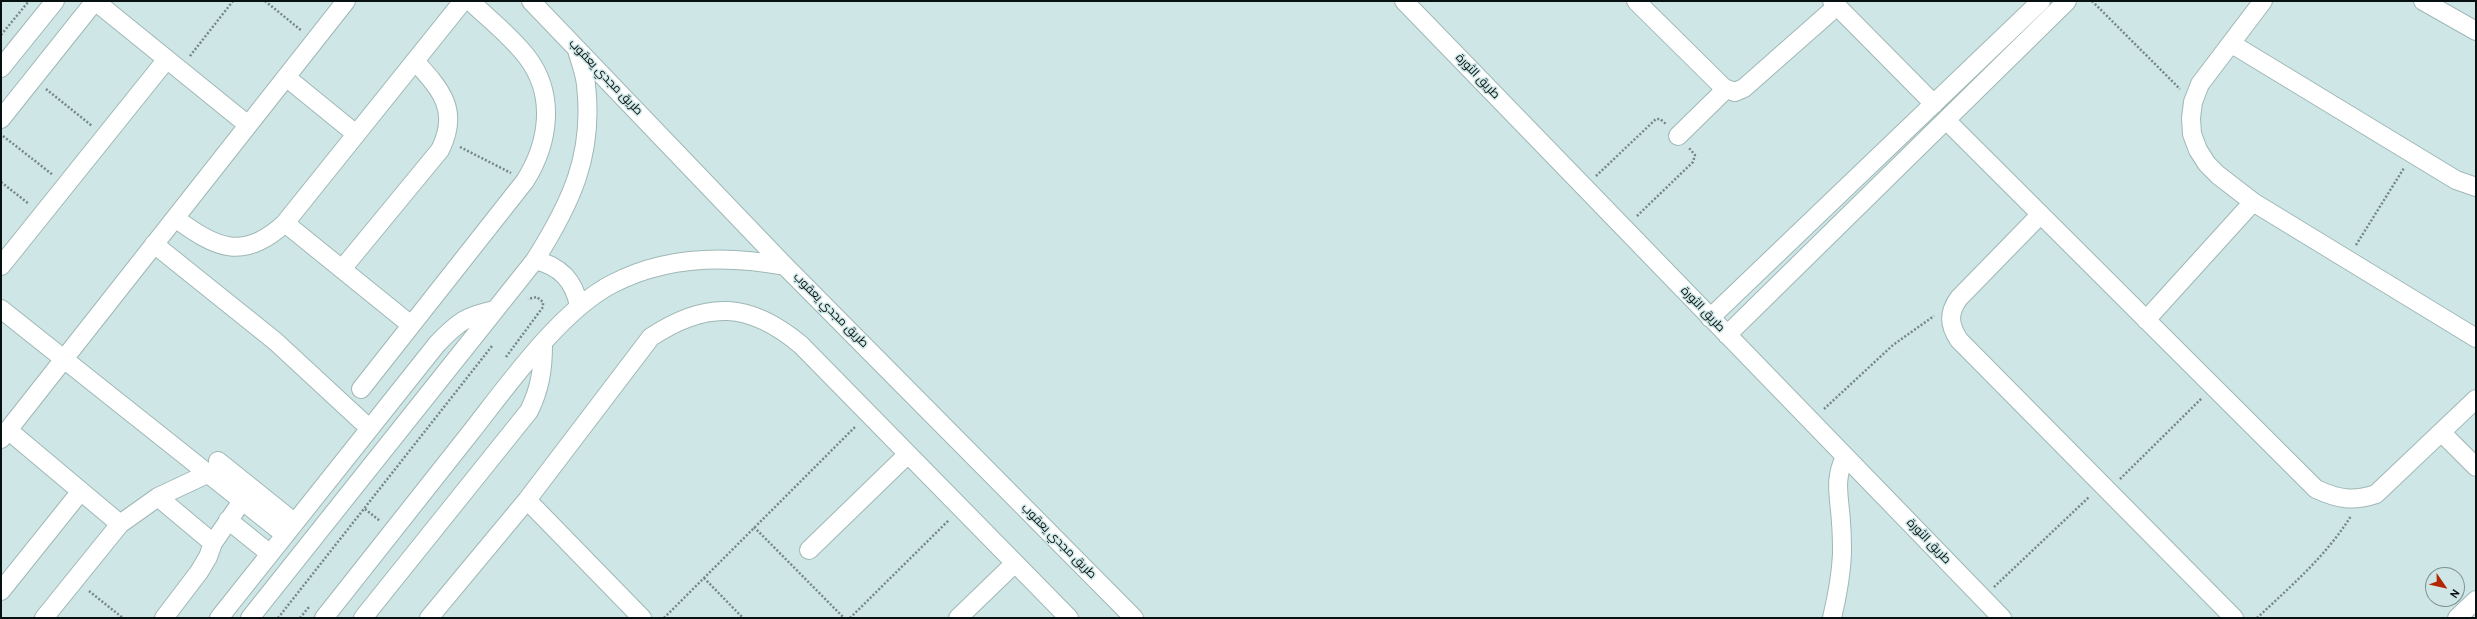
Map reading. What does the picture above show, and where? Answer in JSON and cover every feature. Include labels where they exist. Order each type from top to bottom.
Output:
[{"type":"street","points":[[1,68],[55,1]]},
{"type":"street","points":[[1,118],[95,1],[248,125]]},
{"type":"street","points":[[120,524],[81,491],[4,434],[346,1]]},
{"type":"street","points":[[176,218],[198,235],[215,244],[234,247],[254,244],[271,236],[285,223],[463,1]]},
{"type":"street","points":[[361,389],[525,181],[541,152],[545,136],[545,104],[542,88],[531,63],[517,46],[470,1]]},
{"type":"street","name":"طريق مجدي يعقوب","points":[[531,1],[786,266],[1134,618]]},
{"type":"street","name":"طريق الثورة","points":[[1404,1],[1810,422],[2002,618]]},
{"type":"street","points":[[1636,1],[1726,89],[1735,92],[1744,88],[1835,4],[1934,104]]},
{"type":"street","points":[[1710,318],[2041,1]]},
{"type":"street","points":[[1727,335],[2067,1]]},
{"type":"street","points":[[2263,1],[2232,44],[2200,84],[2193,102],[2191,118],[2192,134],[2198,150],[2206,164],[2253,202],[2476,338]]},
{"type":"street","points":[[2423,1],[2476,31]]},
{"type":"street","points":[[2232,44],[2456,180],[2476,187]]},
{"type":"street","points":[[250,618],[535,260],[556,227],[572,194],[584,153],[588,121],[586,84],[576,47]]},
{"type":"street","points":[[342,269],[440,150],[445,140],[448,115],[446,103],[441,91],[415,61]]},
{"type":"street","points":[[1,266],[105,136],[173,65]]},
{"type":"street","points":[[286,77],[356,134]]},
{"type":"street","points":[[1678,136],[1726,89]]},
{"type":"street","points":[[1946,120],[2316,489],[2345,500],[2361,499],[2376,494],[2476,399]]},
{"type":"street","points":[[2146,320],[2253,202]]},
{"type":"street","points":[[2040,215],[1953,306],[1950,318],[1952,330],[1959,340],[2234,618]]},
{"type":"street","points":[[285,223],[411,325]]},
{"type":"street","points":[[154,244],[275,341],[369,428]]},
{"type":"street","points":[[324,618],[511,381],[579,306],[612,284],[645,270],[679,262],[714,258],[748,259],[786,266]]},
{"type":"street","points":[[535,260],[546,263],[565,275],[572,284],[579,306]]},
{"type":"street","points":[[1,309],[64,359],[213,468],[289,528]]},
{"type":"street","points":[[219,618],[269,553],[437,344],[456,325],[476,313],[495,310]]},
{"type":"street","points":[[429,618],[526,500],[652,337],[674,322],[700,312],[728,310],[755,316],[780,328],[869,413],[1069,618]]},
{"type":"street","points":[[363,618],[529,411],[537,395],[542,377],[543,345]]},
{"type":"street","points":[[2441,432],[2476,467]]},
{"type":"street","points":[[810,550],[908,454]]},
{"type":"street","points":[[1832,618],[1839,589],[1842,556],[1842,522],[1836,485],[1845,457]]},
{"type":"street","points":[[44,618],[120,524],[158,496],[213,468]]},
{"type":"street","points":[[213,468],[242,501],[289,528]]},
{"type":"street","points":[[1,591],[81,491]]},
{"type":"street","points":[[158,496],[212,543]]},
{"type":"street","points":[[526,500],[642,618]]},
{"type":"street","points":[[164,618],[200,572],[208,557],[212,543],[242,501]]},
{"type":"street","points":[[228,520],[269,553]]},
{"type":"street","points":[[958,618],[1015,563]]},
{"type":"street","points":[[2457,618],[2476,600]]},
{"type":"path","points":[[1,35],[29,1]]},
{"type":"path","points":[[173,65],[232,1]]},
{"type":"path","points":[[264,1],[315,41]]},
{"type":"path","points":[[2092,1],[2193,102]]},
{"type":"path","points":[[33,78],[105,136]]},
{"type":"path","points":[[1584,187],[1656,120],[1662,120],[1678,136],[1693,152],[1695,159],[1624,229]]},
{"type":"path","points":[[1,134],[65,186]]},
{"type":"path","points":[[445,140],[525,181]]},
{"type":"path","points":[[2347,259],[2413,154]]},
{"type":"path","points":[[1,182],[42,214]]},
{"type":"path","points":[[503,360],[543,307],[543,302],[537,297],[530,297],[527,300]]},
{"type":"path","points":[[1810,422],[1892,345],[1921,323],[1953,306]]},
{"type":"path","points":[[278,618],[493,344]]},
{"type":"path","points":[[1982,598],[2105,488],[2214,387]]},
{"type":"path","points":[[664,618],[869,413]]},
{"type":"path","points":[[348,494],[392,532]]},
{"type":"path","points":[[2257,618],[2326,549],[2361,499]]},
{"type":"path","points":[[850,618],[961,508]]},
{"type":"path","points":[[374,526],[383,514]]},
{"type":"path","points":[[754,527],[844,618]]},
{"type":"path","points":[[704,578],[742,618]]},
{"type":"path","points":[[74,580],[123,618]]},
{"type":"path","points":[[300,618],[310,606]]}]
